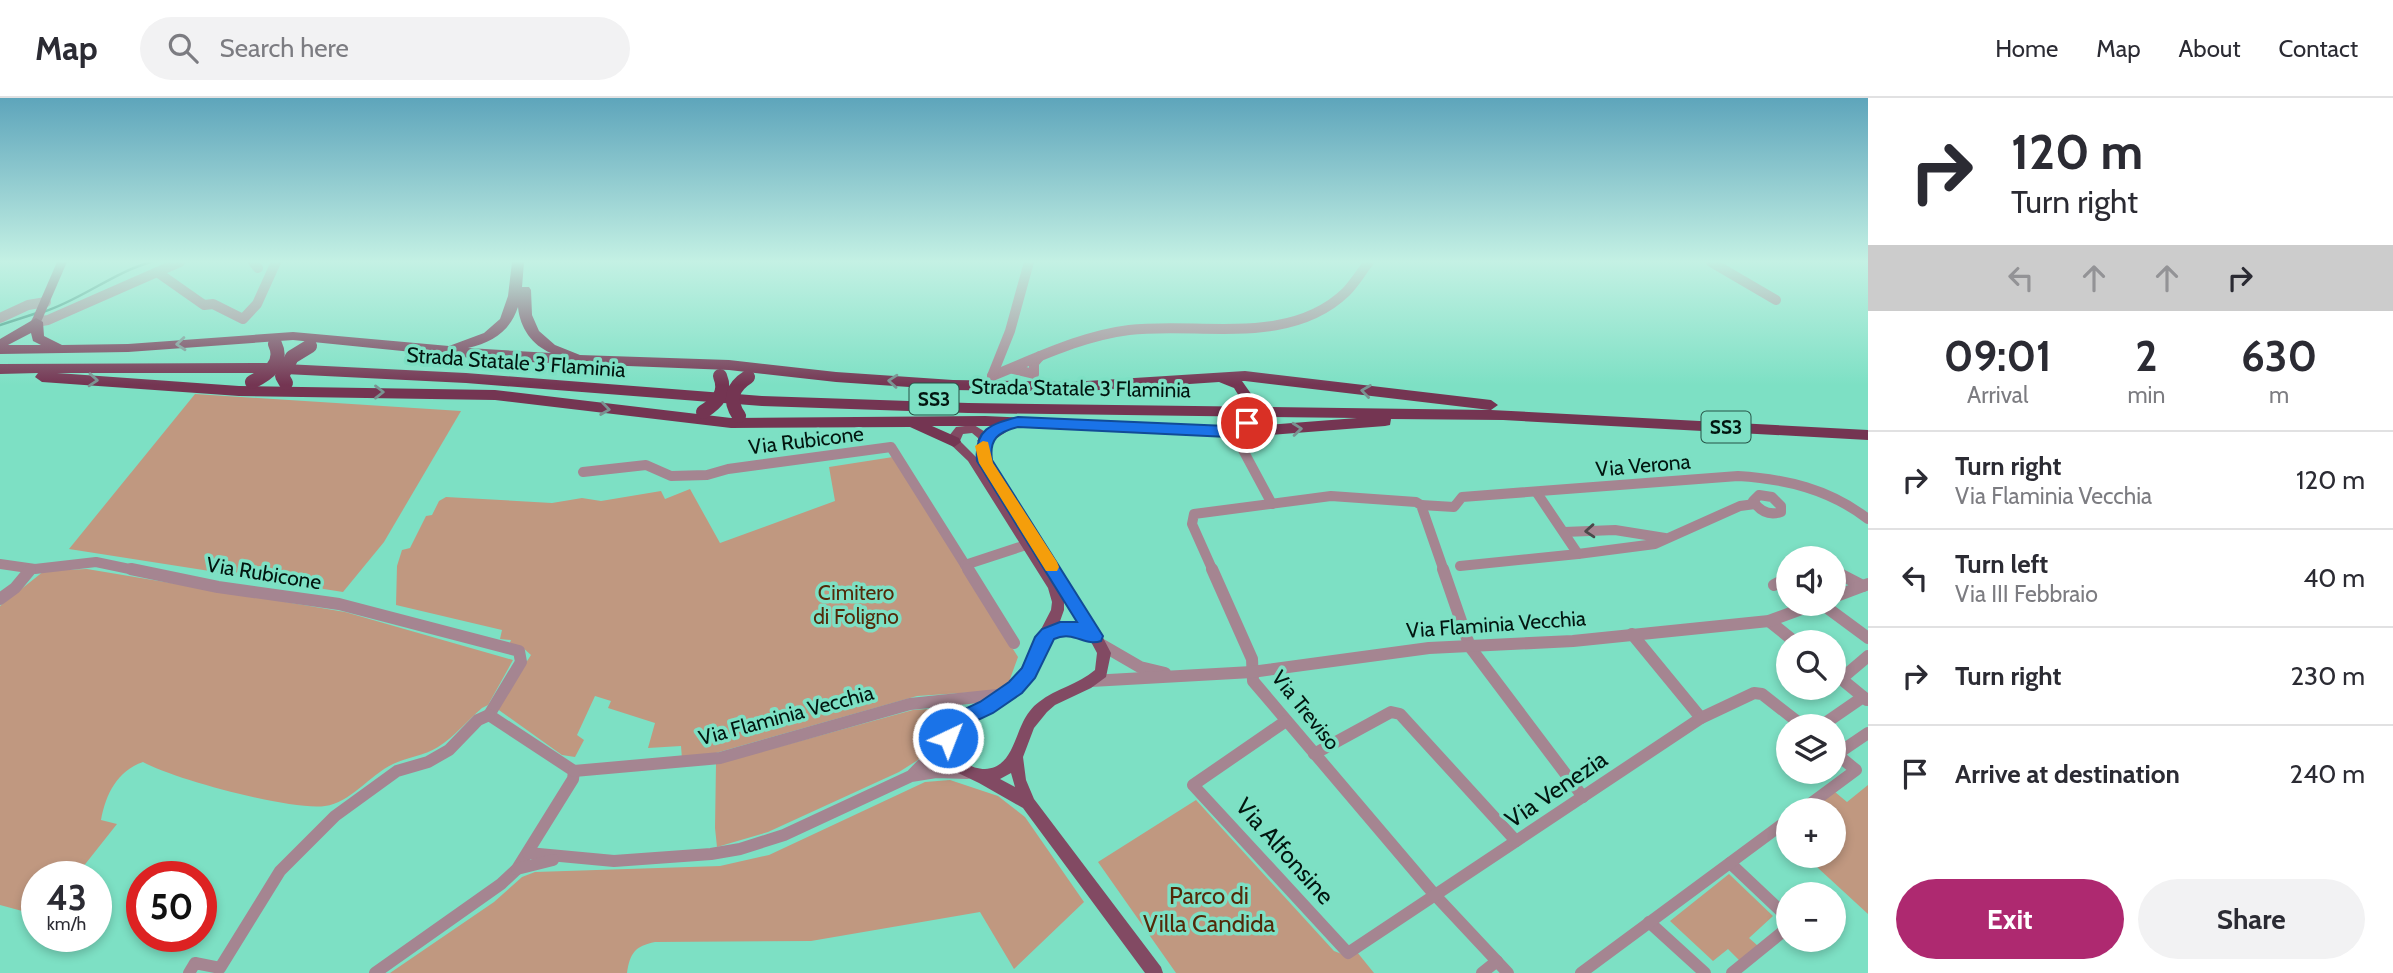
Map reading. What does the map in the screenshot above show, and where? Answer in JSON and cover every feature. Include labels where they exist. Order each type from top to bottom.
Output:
[{"type":"highway","points":[[429,349],[474,343],[502,327],[513,311],[514,303]]},
{"type":"highway","points":[[523,303],[524,317],[532,333],[548,346],[563,354],[597,361]]},
{"type":"highway","points":[[0,344],[23,333],[37,320]]},
{"type":"highway","points":[[37,320],[38,338],[63,349]]},
{"type":"highway","points":[[0,350],[156,346],[293,336],[502,356],[729,365],[953,384],[1071,387],[1206,377],[1263,377],[1437,400],[1582,415]]},
{"type":"highway","points":[[206,388],[240,386],[253,382],[271,370],[279,359],[279,350],[275,344],[264,339],[249,338]]},
{"type":"highway","points":[[310,391],[286,383],[282,376],[285,365],[296,353],[310,346],[339,341]]},
{"type":"highway","name":"Strada Statale 3 Flaminia","points":[[0,361],[267,360],[469,370],[864,397],[1582,415],[1868,428]]},
{"type":"highway","points":[[681,419],[703,412],[716,404],[723,393],[720,376],[706,368],[693,365]]},
{"type":"highway","name":"Strada Statale 3 Flaminia","points":[[0,369],[265,368],[466,379],[775,402],[968,408],[1582,415],[1868,435]]},
{"type":"highway","points":[[745,420],[732,406],[733,393],[737,385],[748,377],[768,370]]},
{"type":"highway","points":[[1034,374],[1047,383],[1071,387]]},
{"type":"highway","points":[[0,376],[206,388],[495,395],[681,419],[1018,422],[1228,431],[1284,430],[1412,419],[1540,421],[1582,415]]},
{"type":"highway","points":[[953,384],[992,376]]},
{"type":"highway","points":[[1206,377],[1233,381],[1242,388],[1247,398]]},
{"type":"highway","points":[[1228,431],[1244,425],[1250,416]]},
{"type":"highway","points":[[887,421],[921,427],[954,442]]},
{"type":"highway","points":[[984,441],[998,428],[1018,422]]},
{"type":"main road","points":[[37,320],[45,304]]},
{"type":"main road","points":[[1028,803],[983,777],[967,773],[950,755],[948,738],[958,720],[1009,694],[1028,672],[1041,642],[1057,617],[1057,595],[972,458],[954,442],[956,433],[967,428],[979,432],[984,441],[983,454],[986,463],[1098,641],[1103,667],[1091,681]]},
{"type":"main road","name":"Via Flaminia Vecchia","points":[[1048,634],[1073,628],[1098,641]]},
{"type":"main road","name":"Via Flaminia Vecchia","points":[[1016,758],[1024,734],[1039,710],[1055,697],[1091,681]]},
{"type":"main road","points":[[983,777],[1000,773],[1016,758]]},
{"type":"main road","points":[[1016,758],[1028,803],[1155,973]]},
{"type":"street","points":[[37,320],[48,320],[87,303]]},
{"type":"street","points":[[201,303],[213,304],[239,319],[258,303]]},
{"type":"street","points":[[992,376],[1018,303]]},
{"type":"street","points":[[992,376],[1041,356],[1129,330],[1260,329],[1299,321],[1334,303]]},
{"type":"street","points":[[0,318],[27,305],[45,304]]},
{"type":"street","points":[[1009,369],[1022,369],[1034,374],[1034,363],[1041,356]]},
{"type":"street","name":"Via Rubicone","points":[[583,472],[646,466],[671,476],[708,475],[728,469],[891,447],[1014,643]]},
{"type":"street","points":[[1243,450],[1272,504]]},
{"type":"street","name":"Via Verona","points":[[1421,505],[1454,506],[1462,497],[1738,476],[1773,478],[1834,497],[1868,519]]},
{"type":"street","points":[[1537,493],[1578,554]]},
{"type":"street","name":"Via Treviso","points":[[1421,505],[1416,502],[1331,496],[1194,514],[1191,518],[1252,659],[1253,681],[1434,894],[1508,973]]},
{"type":"street","points":[[1460,566],[1632,549],[1656,544],[1740,506],[1755,504]]},
{"type":"street","points":[[1421,505],[1470,647],[1583,797]]},
{"type":"street","points":[[1564,532],[1622,530],[1665,538]]},
{"type":"street","points":[[1622,530],[1634,544],[1632,549]]},
{"type":"street","points":[[965,565],[1026,545]]},
{"type":"street","name":"Via Rubicone","points":[[0,564],[30,570],[78,562],[96,562],[218,587],[340,604],[519,651],[521,662],[489,715]]},
{"type":"street","points":[[0,599],[15,588],[30,570]]},
{"type":"street","points":[[1846,576],[1866,585]]},
{"type":"street","points":[[1846,592],[1866,585]]},
{"type":"street","name":"Via Flaminia Vecchia","points":[[1091,681],[1252,672],[1429,648],[1632,634],[1769,621],[1783,616]]},
{"type":"street","points":[[1838,616],[1868,638]]},
{"type":"street","points":[[1769,621],[1780,630]]},
{"type":"street","points":[[1632,634],[1701,718]]},
{"type":"street","name":"Via Flaminia Vecchia","points":[[1098,641],[1140,667],[1177,677]]},
{"type":"street","points":[[1846,671],[1868,656]]},
{"type":"street","points":[[1840,714],[1866,698],[1846,682]]},
{"type":"street","name":"Via Venezia","points":[[1434,894],[1701,718],[1754,693],[1762,694],[1788,714]]},
{"type":"street","name":"Via Flaminia Vecchia","points":[[574,771],[720,758],[910,704],[1009,694]]},
{"type":"street","points":[[1314,754],[1391,712],[1400,714],[1516,841]]},
{"type":"street","points":[[189,973],[195,964],[220,968],[280,871],[335,816],[397,771],[428,762],[449,750],[478,720],[489,715],[574,771],[573,779],[517,869],[501,884],[374,973]]},
{"type":"street","name":"Via Alfonsine","points":[[1286,722],[1193,785],[1348,953],[1434,894]]},
{"type":"street","points":[[1846,746],[1868,733]]},
{"type":"street","points":[[911,776],[948,738]]},
{"type":"street","points":[[1846,762],[1856,770],[1846,777]]},
{"type":"street","points":[[528,853],[556,859],[667,859],[720,854],[766,842],[911,776],[936,772],[967,773]]},
{"type":"street","points":[[1818,798],[1837,784]]},
{"type":"street","points":[[1581,973],[1776,829]]},
{"type":"street","points":[[517,869],[556,859]]},
{"type":"street","points":[[1730,863],[1785,915],[1786,929],[1732,973]]},
{"type":"street","points":[[1649,922],[1704,973]]},
{"type":"street","points":[[1482,973],[1497,961]]},
{"type":"green space","points":[[195,394],[461,411],[384,542],[343,592],[69,549]]},
{"type":"green space","name":"Cimitero di Foligno","points":[[893,457],[1018,657],[1006,690],[917,696],[705,756],[682,759],[681,746],[648,748],[655,723],[608,708],[611,701],[595,696],[577,735],[584,740],[575,757],[562,755],[496,708],[531,655],[522,647],[509,645],[511,640],[500,639],[502,630],[396,605],[397,566],[402,550],[410,548],[426,516],[432,515],[439,501],[446,497],[552,503],[582,498],[601,501],[661,491],[665,499],[690,489],[720,543],[835,501],[829,467]]},
{"type":"green space","points":[[87,569],[345,612],[513,660],[488,705],[450,738],[433,750],[393,764],[334,804],[287,804],[179,777],[143,762],[134,766],[114,785],[103,810],[101,820],[117,824],[88,861],[21,861],[21,911],[0,905],[0,606],[44,571]]},
{"type":"green space","points":[[961,707],[943,721],[918,760],[899,772],[768,832],[717,847],[716,764],[913,710]]},
{"type":"green space","points":[[950,780],[998,796],[1025,817],[1084,902],[1014,969],[980,912],[811,941],[655,942],[638,948],[630,960],[627,973],[390,973],[494,902],[522,877],[535,872],[720,866],[769,855],[925,782]]},
{"type":"green space","points":[[1868,785],[1868,914],[1846,894],[1846,882],[1833,882],[1818,868],[1846,868],[1847,802]]},
{"type":"green space","points":[[1835,792],[1842,798],[1827,798]]},
{"type":"green space","name":"Parco di Villa Candida","points":[[1196,800],[1334,951],[1347,956],[1357,952],[1374,973],[1176,973],[1098,862]]},
{"type":"green space","points":[[1729,874],[1773,916],[1749,938],[1758,946],[1740,961],[1728,949],[1713,961],[1670,921]]},
{"type":"waterway","points":[[43,312],[66,303]]},
{"type":"waterway","points":[[0,325],[37,313]]},
{"type":"slow traffic","points":[[983,446],[986,463],[1051,567]]},
{"type":"route","points":[[948,738],[958,720],[1002,699],[1024,679],[1041,642],[1048,634],[1073,628],[1095,636],[985,461],[983,446],[989,434],[1002,426],[1018,422],[1228,431],[1236,430],[1247,423]]}]
